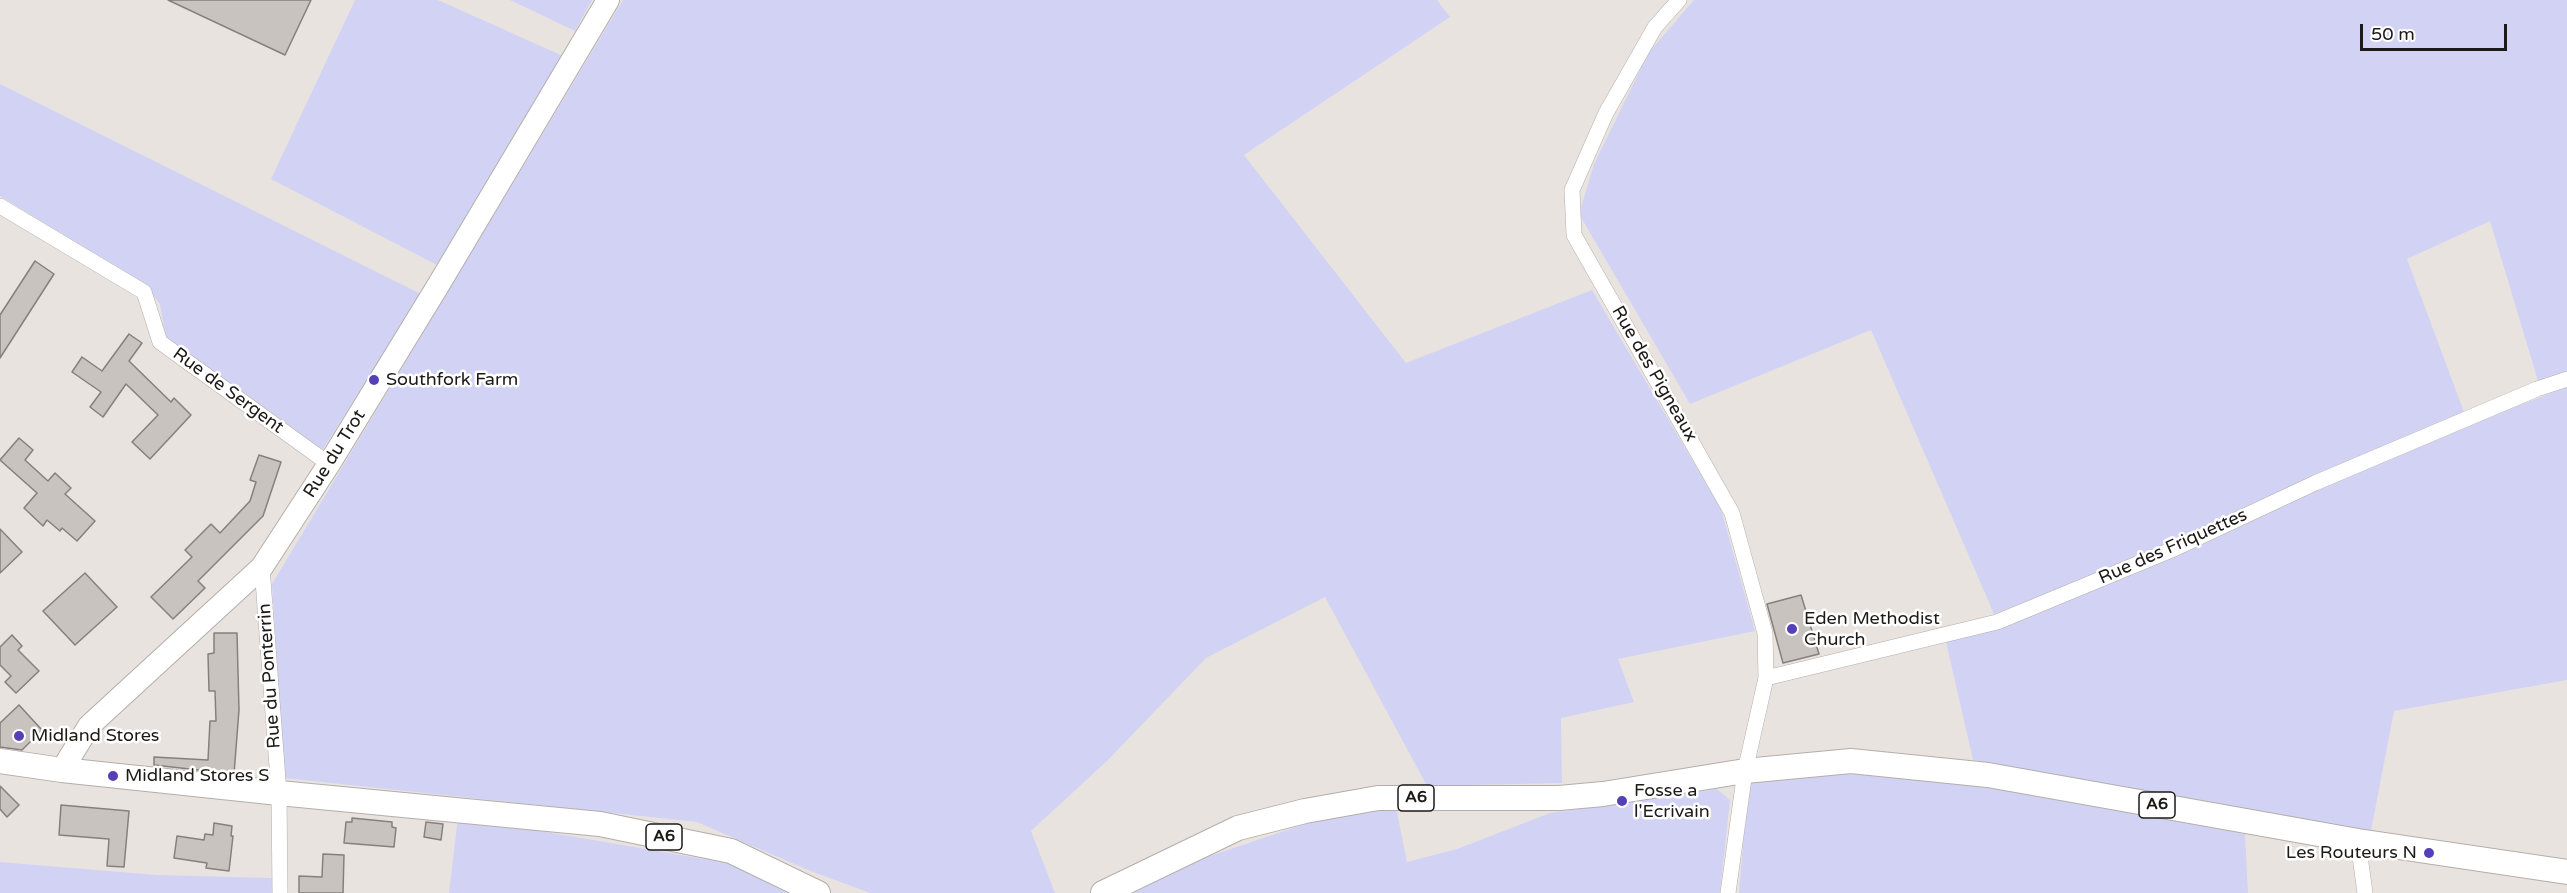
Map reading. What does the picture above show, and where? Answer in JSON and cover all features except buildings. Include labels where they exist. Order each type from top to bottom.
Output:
[{"type":"main road","name":"Rue du Trot","points":[[62,770],[88,726],[262,567],[329,464],[446,274],[608,0]]},
{"type":"main road","name":"A6","points":[[0,761],[62,770],[279,793],[600,824],[731,851],[818,893]]},
{"type":"main road","name":"A6","points":[[1102,893],[1238,828],[1305,811],[1378,798],[1558,798],[1603,794],[1744,771],[1851,761],[1988,775],[2358,841],[2567,872]]},
{"type":"street","name":"Rue des Pigneaux","points":[[1679,0],[1655,27],[1606,113],[1572,190],[1574,235],[1732,513],[1765,633],[1766,678],[1744,771],[1728,893]]},
{"type":"street","name":"Rue de Sergent","points":[[0,206],[144,292],[160,342],[329,464]]},
{"type":"street","name":"Rue des Friquettes","points":[[1766,678],[1997,622],[2176,548],[2347,470],[2537,389],[2567,379]]},
{"type":"street","name":"Rue du Ponterrin","points":[[262,567],[279,793],[280,893]]},
{"type":"street","points":[[2358,841],[2365,893]]},
{"type":"shaded area","points":[[355,0],[438,0],[563,56],[437,265],[271,179]]},
{"type":"shaded area","points":[[510,0],[592,0],[575,31]]},
{"type":"shaded area","points":[[623,0],[1437,0],[1450,17],[1244,155],[1406,363],[1592,290],[1721,509],[1755,631],[1618,659],[1634,702],[1561,718],[1562,783],[1427,786],[1325,597],[1206,658],[1108,760],[1031,831],[1055,893],[870,893],[808,870],[697,822],[284,778],[272,584]]},
{"type":"shaded area","points":[[1694,0],[2567,0],[2567,371],[2538,381],[2490,221],[2407,259],[2464,412],[2102,572],[1994,614],[1871,330],[1690,404],[1579,214],[1594,164],[1649,52]]},
{"type":"shaded area","points":[[0,84],[421,294],[323,449],[308,442],[166,341],[160,304],[146,286],[0,196]]},
{"type":"shaded area","points":[[2567,387],[2567,680],[2394,711],[2371,831],[1973,760],[1946,642],[1996,627],[2489,417]]},
{"type":"shaded area","points":[[1866,772],[2011,790],[2142,812],[2245,834],[2248,893],[1739,893],[1748,782]]},
{"type":"shaded area","points":[[1717,789],[1730,800],[1720,893],[1133,893],[1198,860],[1317,820],[1396,807],[1407,862],[1457,849],[1550,813]]},
{"type":"shaded area","points":[[458,817],[728,863],[786,893],[449,893]]},
{"type":"shaded area","points":[[0,862],[157,875],[273,878],[273,893],[0,893]]},
{"type":"place","name":"Southfork Farm","points":[[374,380]]},
{"type":"place","name":"Eden Methodist Church","points":[[1792,629]]},
{"type":"place","name":"Midland Stores","points":[[19,736]]},
{"type":"place","name":"Midland Stores S","points":[[113,776]]},
{"type":"place","name":"Fosse a l'Ecrivain","points":[[1622,801]]},
{"type":"place","name":"Les Routeurs N","points":[[2429,853]]}]
